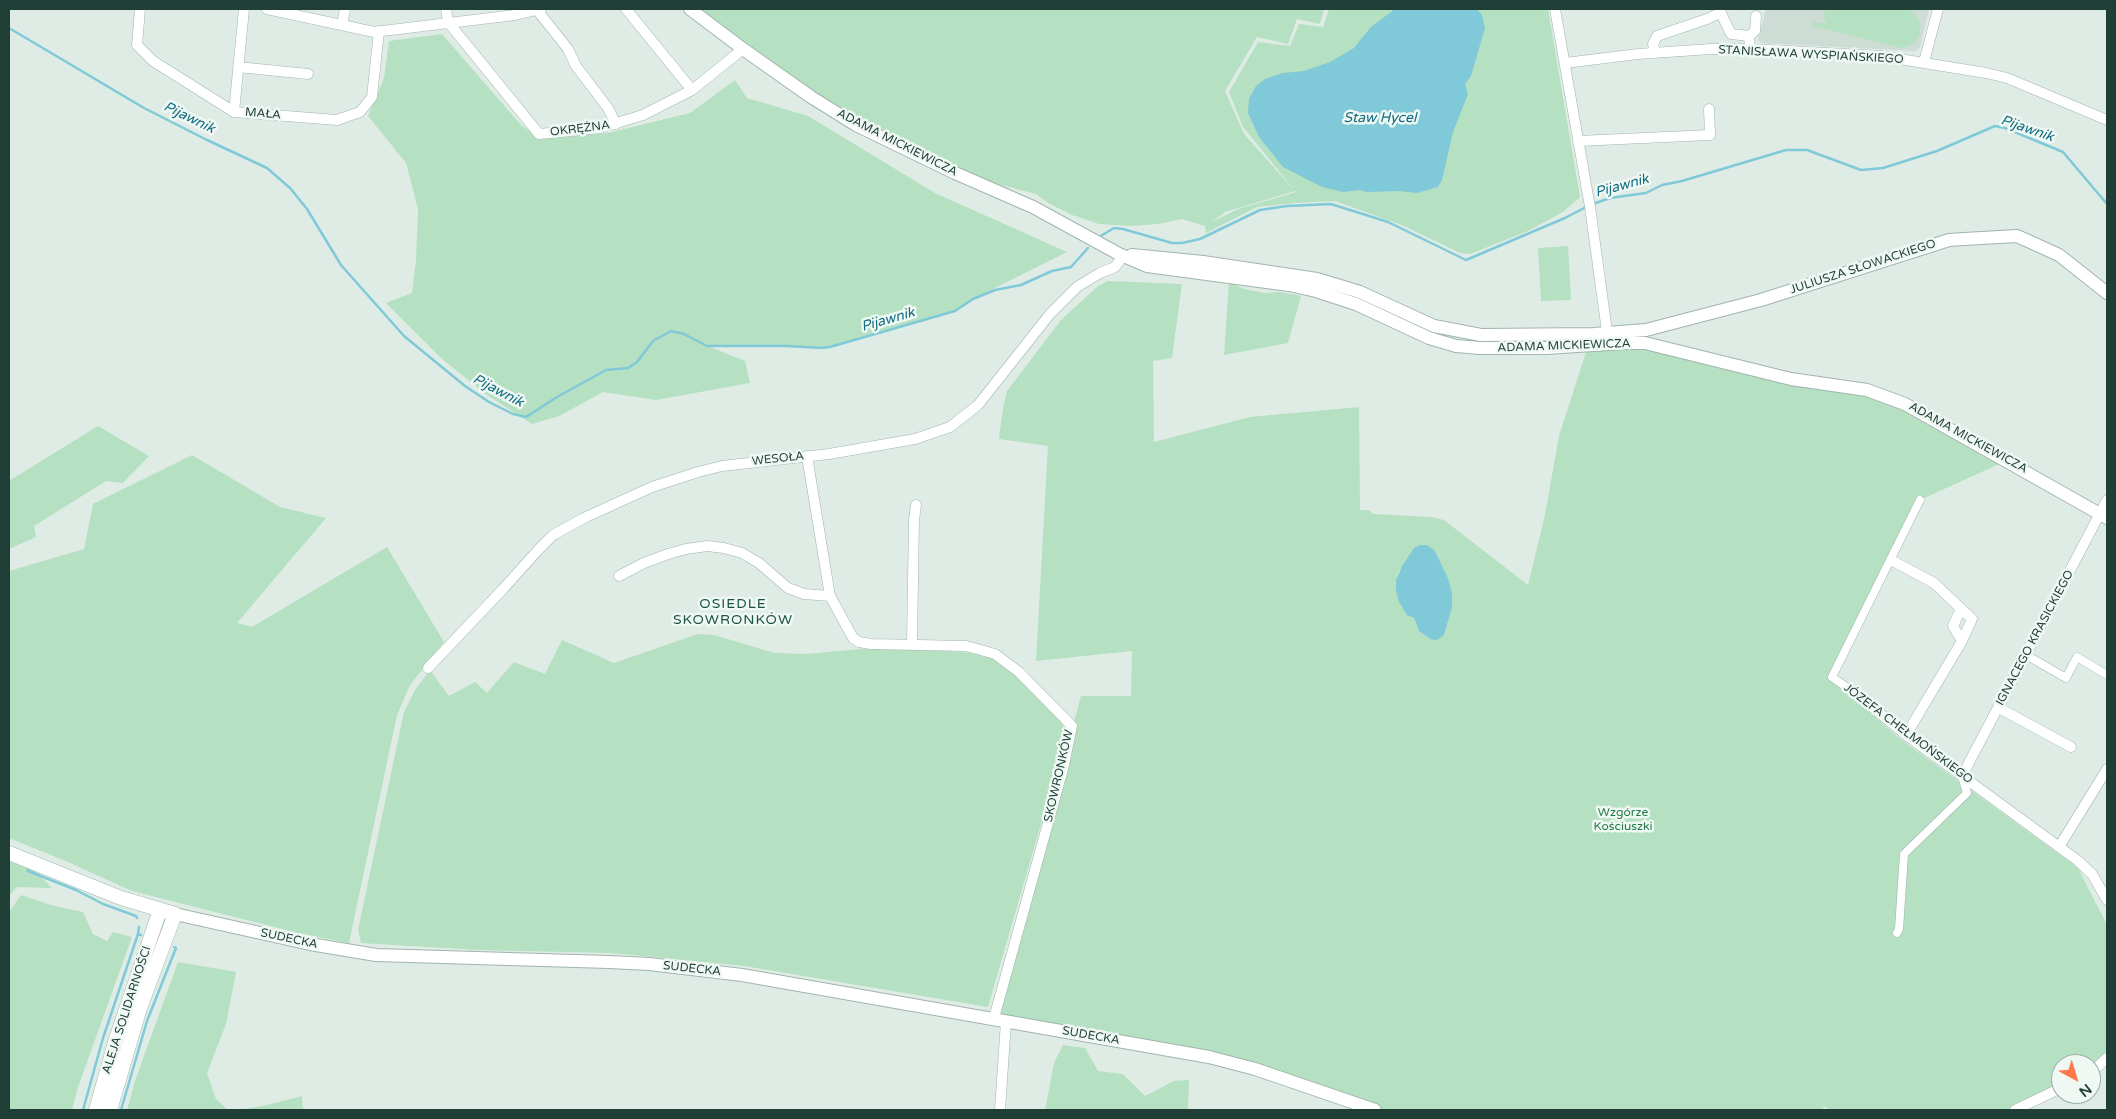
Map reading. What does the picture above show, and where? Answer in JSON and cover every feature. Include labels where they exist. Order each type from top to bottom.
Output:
[{"type":"main road","name":"SUDECKA","points":[[9,853],[121,898],[175,914]]},
{"type":"main road","name":"ALEJA SOLIDARNOŚCI","points":[[96,1110],[116,1039],[160,910]]},
{"type":"main road","name":"ALEJA SOLIDARNOŚCI","points":[[110,1110],[140,1008],[175,914]]},
{"type":"street","name":"MAŁA","points":[[140,9],[138,45],[153,61],[234,112],[337,120],[360,112],[372,97],[380,31]]},
{"type":"street","points":[[234,112],[244,9]]},
{"type":"street","points":[[266,9],[380,31],[516,15],[539,10],[568,49],[576,66],[608,108],[616,124]]},
{"type":"street","points":[[342,25],[345,9]]},
{"type":"street","points":[[446,9],[448,22]]},
{"type":"street","points":[[626,9],[692,90]]},
{"type":"street","name":"ADAMA MICKIEWICZA","points":[[690,9],[743,50],[810,97],[856,125],[946,169],[1034,206],[1119,254],[1147,266],[1212,274],[1316,291],[1356,304],[1429,338],[1456,346],[1546,348],[1607,339],[1645,343],[1791,379],[1868,390],[1905,404],[2104,516]]},
{"type":"street","points":[[1556,9],[1589,205],[1607,339]]},
{"type":"street","points":[[1924,62],[1938,9]]},
{"type":"street","points":[[1654,53],[1653,44],[1657,36],[1707,19],[1720,11],[1731,34],[1749,36],[1755,31],[1756,16]]},
{"type":"street","name":"OKRĘŻNA","points":[[448,22],[539,134],[600,128],[643,115],[692,90],[743,50]]},
{"type":"street","points":[[1749,36],[1750,49]]},
{"type":"street","name":"STANISŁAWA WYSPIAŃSKIEGO","points":[[1565,63],[1654,53],[1750,49],[1881,56],[2007,78],[2107,120]]},
{"type":"street","points":[[238,67],[308,74]]},
{"type":"street","points":[[1578,141],[1710,135],[1709,109]]},
{"type":"street","name":"JULIUSZA SŁOWACKIEGO","points":[[1607,339],[1761,300],[1948,240],[2017,236],[2059,255],[2107,293]]},
{"type":"street","name":"WESOŁA","points":[[428,668],[485,609],[538,549],[553,535],[584,518],[652,487],[722,466],[807,456],[915,439],[950,427],[978,405],[1050,314],[1077,287],[1100,272],[1114,267],[1120,260],[1119,254]]},
{"type":"street","points":[[1645,343],[1640,337],[1646,330]]},
{"type":"street","name":"SKOWRONKÓW","points":[[807,456],[830,596],[849,632],[859,642],[871,644],[966,646],[995,654],[1019,672],[1072,726],[1001,1019]]},
{"type":"street","name":"JÓZEFA CHEŁMOŃSKIEGO","points":[[1920,500],[1832,677],[1859,696],[1906,735],[2077,860],[2092,874],[2107,900]]},
{"type":"street","name":"IGNACEGO KRASICKIEGO","points":[[1962,776],[2026,655],[2104,516],[2107,500]]},
{"type":"street","points":[[912,644],[914,520],[916,505]]},
{"type":"street","points":[[619,576],[644,563],[668,554],[686,548],[707,546],[742,553],[759,563],[788,588],[804,594],[830,596]]},
{"type":"street","points":[[1891,560],[1934,583],[1972,619],[1962,641],[1906,735]]},
{"type":"street","points":[[1961,609],[1953,626],[1962,641]]},
{"type":"street","points":[[2026,655],[2066,678],[2077,658],[2107,675]]},
{"type":"street","points":[[1999,708],[2071,747]]},
{"type":"street","points":[[2059,847],[2107,769]]},
{"type":"street","points":[[1897,933],[1899,929],[1904,854],[1967,793],[1962,776]]},
{"type":"street","name":"SUDECKA","points":[[175,914],[310,944],[376,955],[649,964],[742,975],[1209,1057],[1255,1069],[1375,1110]]},
{"type":"street","points":[[1000,1110],[1001,1019]]},
{"type":"street","points":[[2015,1110],[2051,1093]]},
{"type":"shaded area","points":[[1766,9],[1929,9],[1920,47],[1916,51],[1761,43],[1758,39]]},
{"type":"green space","points":[[691,9],[1324,9],[1320,24],[1297,19],[1288,44],[1257,37],[1225,91],[1244,134],[1295,191],[1225,212],[1212,222],[1238,209],[1296,192],[1243,127],[1229,92],[1258,42],[1290,46],[1299,24],[1323,27],[1329,9],[1548,9],[1580,197],[1563,212],[1528,231],[1470,254],[1460,253],[1404,226],[1335,201],[1257,207],[1206,233],[1205,226],[1182,219],[1158,224],[1131,226],[1099,224],[1072,215],[1050,204],[1036,194],[955,173],[856,125]]},
{"type":"green space","points":[[1825,9],[1908,10],[1914,13],[1919,21],[1920,34],[1913,44],[1902,48],[1812,26],[1813,22],[1826,24],[1824,17]]},
{"type":"green space","points":[[442,34],[520,124],[540,139],[608,133],[690,113],[735,80],[747,98],[808,116],[935,193],[1067,252],[973,299],[955,311],[830,347],[705,345],[745,361],[750,383],[656,400],[603,392],[559,416],[532,424],[487,395],[442,359],[386,303],[412,293],[416,261],[418,209],[406,163],[368,116],[384,78],[389,41]]},
{"type":"green space","points":[[1568,246],[1571,300],[1541,301],[1538,248]]},
{"type":"green space","name":"Wzgórze Kościuszki","points":[[1108,281],[1182,284],[1172,358],[1153,361],[1154,442],[1250,417],[1359,407],[1360,510],[1369,510],[1373,514],[1431,517],[1444,520],[1528,585],[1545,515],[1559,436],[1586,352],[1595,345],[1640,348],[1867,390],[2008,460],[1920,500],[1832,677],[1837,684],[1899,738],[2078,868],[2107,925],[2107,1051],[2101,1057],[2101,1054],[2051,1054],[2051,1089],[2007,1110],[1831,1110],[1823,1106],[1824,1110],[1375,1110],[1275,1076],[1006,1021],[996,1012],[1081,696],[1131,696],[1132,651],[1036,661],[1048,446],[999,439],[1007,391],[1061,320],[1098,286]],"holes":[[[1414,548],[1435,551],[1448,578],[1452,593],[1452,608],[1444,635],[1430,639],[1419,631],[1414,618],[1401,606],[1396,590],[1398,573]]]},
{"type":"green space","points":[[1229,282],[1244,289],[1301,296],[1288,343],[1224,355]]},
{"type":"green space","points":[[98,426],[149,456],[123,483],[106,481],[34,526],[36,537],[9,549],[9,481]]},
{"type":"green space","points":[[192,455],[280,507],[326,518],[237,623],[252,627],[387,547],[444,642],[410,685],[397,715],[349,943],[298,933],[132,891],[9,838],[9,571],[84,549],[93,504]]},
{"type":"green space","points":[[698,634],[714,635],[775,653],[806,654],[871,648],[913,648],[971,653],[995,659],[1016,675],[1058,716],[1064,728],[1059,762],[988,1007],[744,966],[610,953],[478,950],[361,943],[358,930],[404,712],[415,690],[430,670],[449,696],[475,682],[487,693],[514,662],[545,674],[562,640],[614,663]]},
{"type":"green space","points":[[9,861],[34,870],[52,888],[17,887],[9,896]]},
{"type":"green space","points":[[21,895],[51,905],[83,912],[93,934],[107,941],[113,932],[132,937],[77,1090],[72,1110],[9,1110],[9,912]]},
{"type":"green space","points":[[178,962],[236,972],[226,1024],[207,1073],[216,1099],[228,1110],[127,1110],[135,1081]]},
{"type":"green space","points":[[1063,1045],[1085,1048],[1098,1071],[1123,1074],[1145,1096],[1174,1081],[1189,1080],[1188,1110],[1045,1110],[1054,1063]]},
{"type":"green space","points":[[302,1096],[303,1110],[239,1110],[267,1105]]},
{"type":"water","name":"Staw Hycel","points":[[1395,9],[1477,9],[1482,15],[1485,28],[1471,76],[1465,84],[1468,94],[1453,132],[1442,180],[1438,187],[1417,193],[1399,191],[1366,192],[1360,190],[1343,192],[1322,187],[1283,167],[1259,137],[1248,113],[1249,99],[1256,86],[1265,79],[1283,73],[1304,71],[1330,62],[1354,48],[1371,27]]},
{"type":"water","points":[[1420,545],[1427,545],[1435,551],[1448,578],[1452,593],[1452,608],[1444,635],[1437,640],[1430,639],[1419,631],[1414,618],[1407,615],[1399,602],[1396,590],[1396,580],[1402,566],[1414,548]]},
{"type":"waterway","name":"Pijawnik","points":[[9,28],[144,108],[267,168],[290,188],[307,209],[341,265],[404,336],[465,386],[489,402],[513,414],[526,417],[557,397],[606,370],[628,368],[637,362],[653,341],[671,331],[684,334],[707,346],[830,347],[955,311],[973,299],[995,290],[1021,285],[1052,271],[1071,267],[1088,248]]},
{"type":"waterway","name":"Pijawnik","points":[[1593,204],[1610,198],[1646,193],[1662,185],[1682,181],[1786,150],[1807,150],[1861,170],[1883,168],[1937,151],[1995,126],[2005,128],[2063,152],[2107,204]]},
{"type":"waterway","name":"Pijawnik","points":[[1099,237],[1114,228],[1172,243],[1182,243],[1200,239],[1260,210],[1287,206],[1331,204],[1388,222],[1466,260],[1565,218],[1588,206]]},
{"type":"waterway","points":[[28,869],[28,871],[76,890],[137,918]]},
{"type":"waterway","points":[[139,927],[138,934],[141,935]]},
{"type":"waterway","points":[[83,1110],[103,1038],[138,934]]},
{"type":"waterway","points":[[121,1110],[147,1021],[176,948],[174,947]]},
{"type":"district","name":"OSIEDLE SKOWRONKÓW","points":[[733,612]]}]
